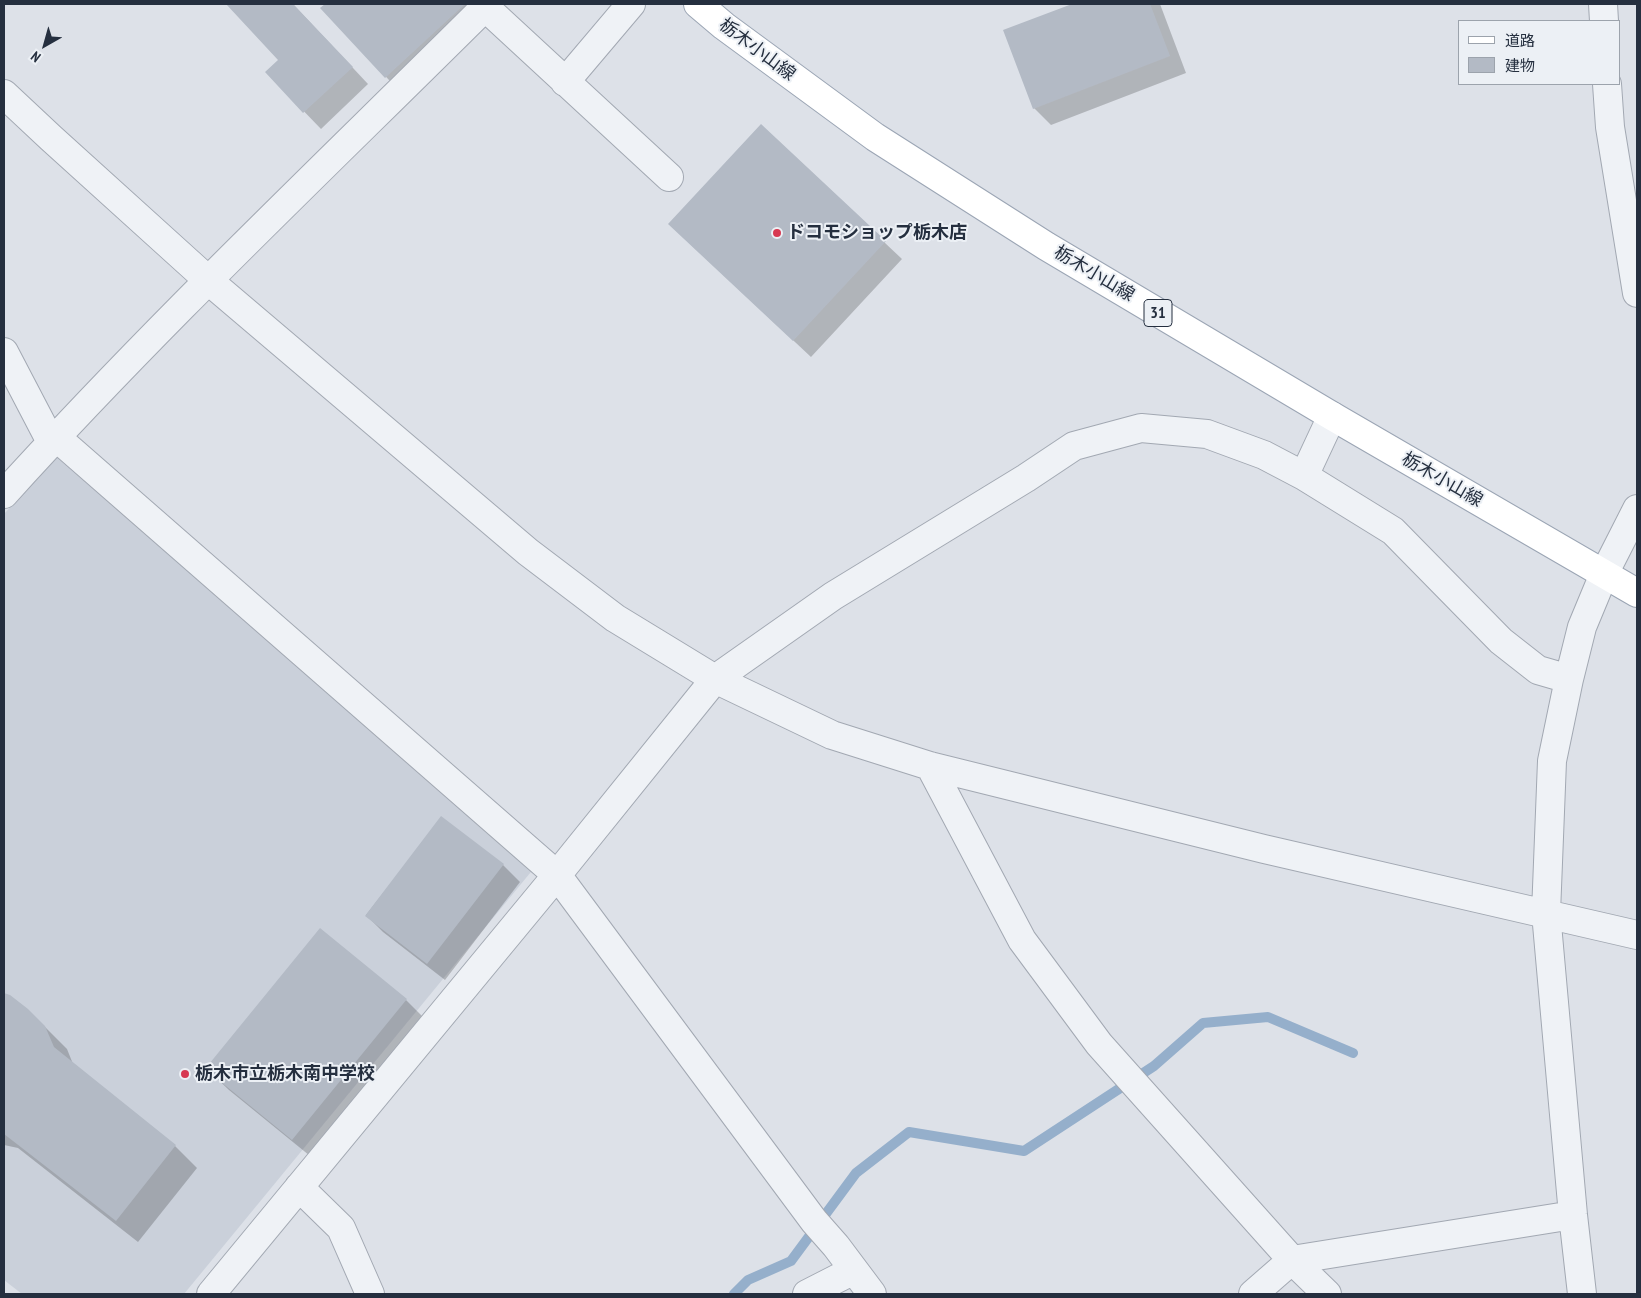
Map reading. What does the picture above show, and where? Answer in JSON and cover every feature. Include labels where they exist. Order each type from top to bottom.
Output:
[{"type":"main road","name":"栃木小山線","points":[[698,4],[724,26],[875,136],[1046,246],[1332,416],[1637,593]]},
{"type":"street","points":[[565,82],[631,4]]},
{"type":"street","points":[[1602,4],[1604,20]]},
{"type":"street","points":[[4,494],[53,440],[210,281],[485,7],[669,177]]},
{"type":"street","points":[[1607,85],[1610,127],[1637,293]]},
{"type":"street","points":[[4,94],[50,138],[210,281],[528,552],[615,618],[715,679],[832,735],[930,766],[1254,846],[1637,935]]},
{"type":"street","points":[[4,352],[53,440],[557,875],[814,1221],[836,1246],[872,1294]]},
{"type":"street","points":[[1304,476],[1332,416]]},
{"type":"street","points":[[211,1294],[557,875],[715,679],[833,596],[1026,478],[1074,446],[1141,428],[1207,434],[1264,455],[1304,476],[1392,530],[1501,641],[1538,670],[1569,679]]},
{"type":"street","points":[[1582,1294],[1546,914],[1552,761],[1582,628],[1604,574],[1637,509]]},
{"type":"street","points":[[930,766],[1022,940],[1099,1044],[1292,1260],[1326,1294]]},
{"type":"street","points":[[299,1187],[341,1228],[370,1294]]},
{"type":"street","points":[[1253,1294],[1292,1260],[1574,1216]]},
{"type":"street","points":[[806,1294],[854,1270]]},
{"type":"shaded area","name":"栃木市立栃木南中学校","points":[[56,457],[535,867],[184,1294],[22,1294],[4,1280],[4,514]]},
{"type":"building","points":[[226,4],[293,4],[353,67],[303,113],[265,72],[278,60]]},
{"type":"building","points":[[325,4],[465,4],[385,78],[320,8]]},
{"type":"building","points":[[1072,4],[1150,4],[1170,56],[1033,109],[1003,30]]},
{"type":"building","name":"ドコモショップ栃木店","points":[[761,124],[886,241],[793,341],[668,224]]},
{"type":"building","points":[[441,816],[504,864],[427,964],[365,916]]},
{"type":"building","points":[[320,928],[407,999],[292,1140],[205,1069]]},
{"type":"building","points":[[4,993],[10,995],[28,1009],[45,1026],[54,1047],[176,1145],[116,1221],[4,1134]]},
{"type":"waterway","points":[[734,1294],[748,1280],[791,1261],[856,1173],[909,1132],[1024,1151],[1154,1066],[1203,1023],[1268,1017],[1353,1053]]},
{"type":"place","name":"ドコモショップ栃木店","points":[[777,233]]},
{"type":"place","name":"栃木市立栃木南中学校","points":[[185,1074]]}]
